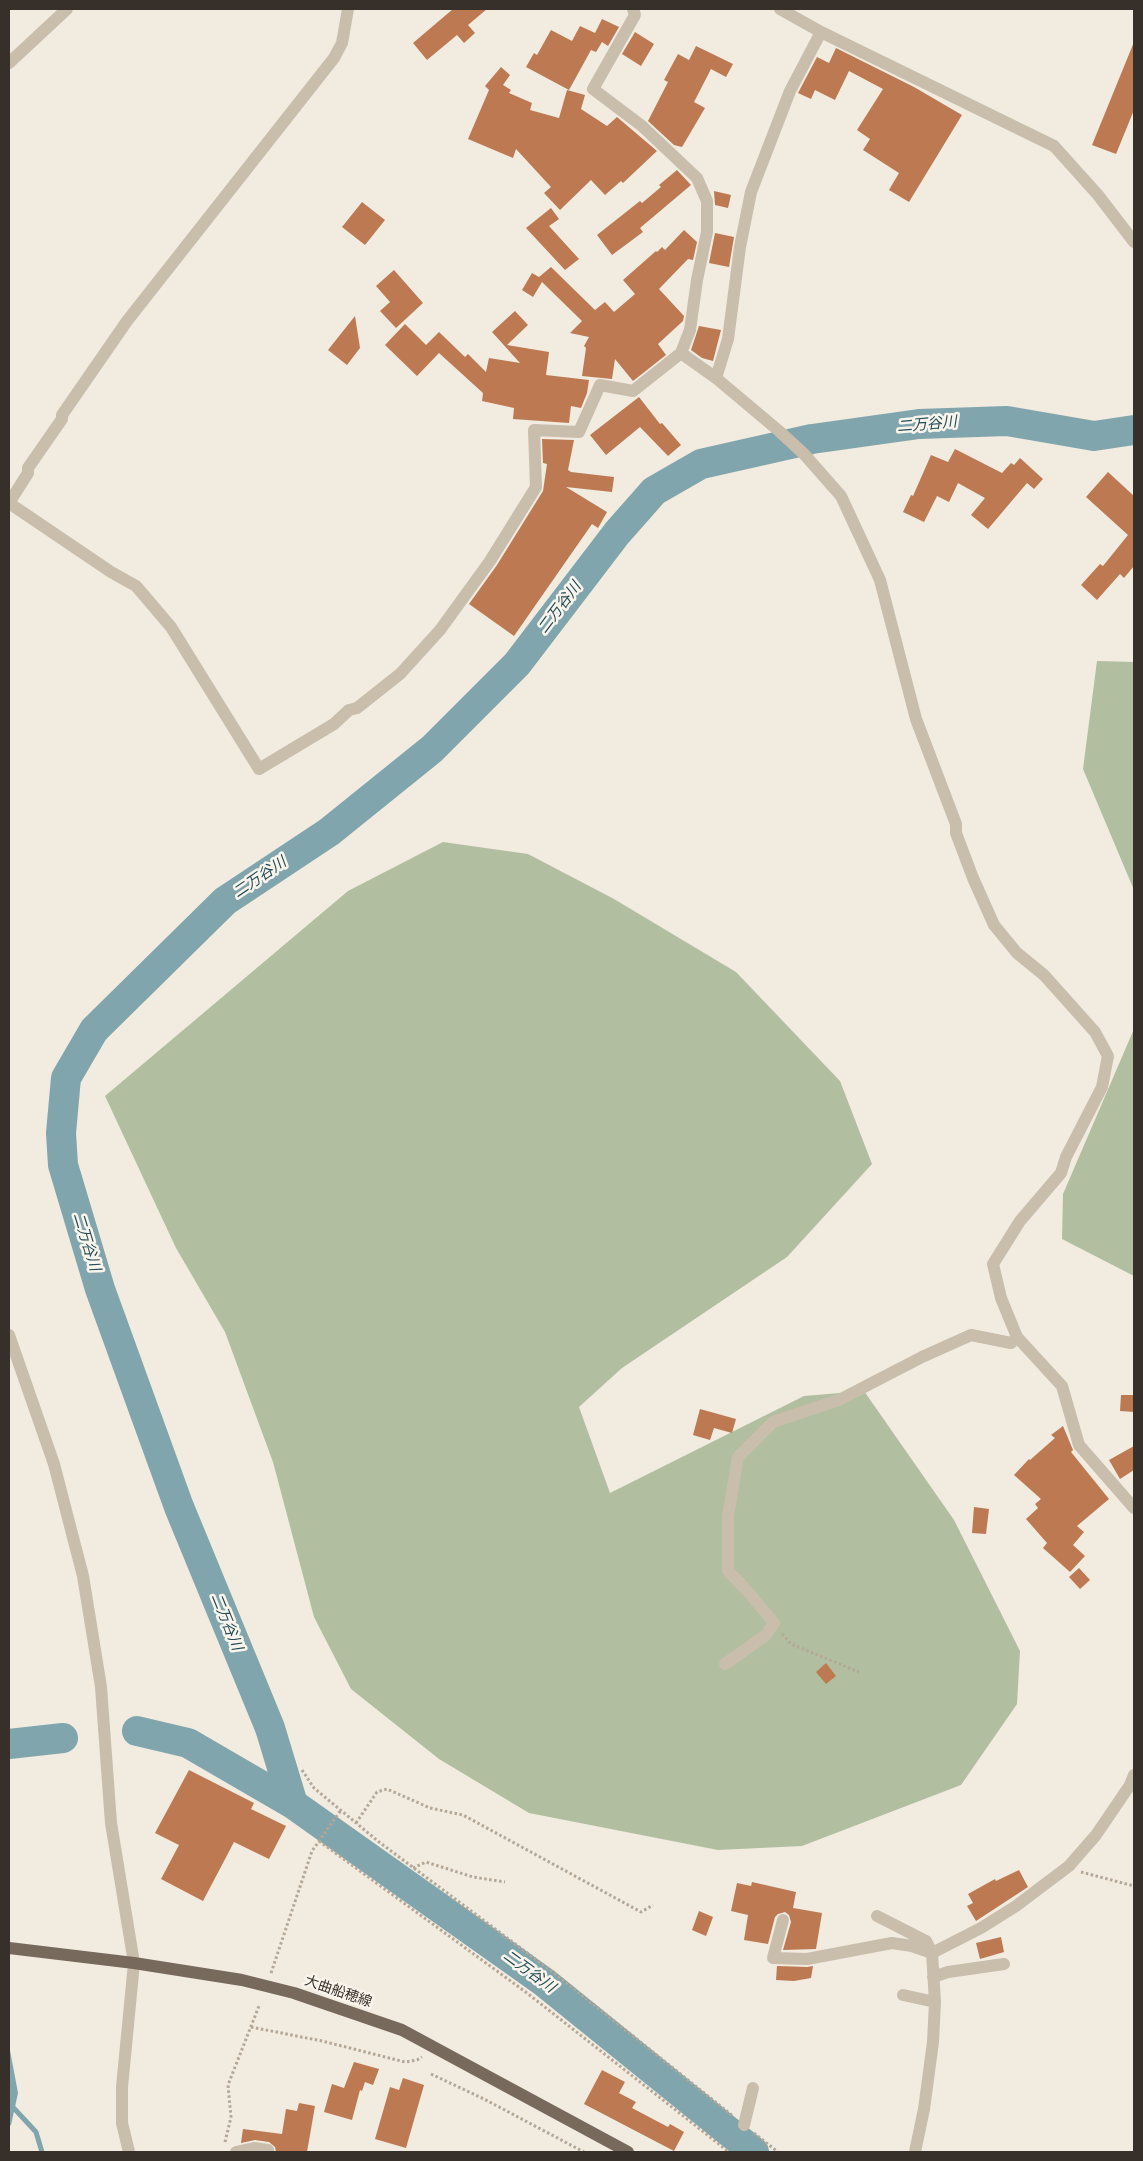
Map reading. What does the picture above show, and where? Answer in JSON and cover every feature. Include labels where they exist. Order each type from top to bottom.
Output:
[{"type":"main road","name":"大曲船穂線","points":[[9,1948],[242,1980],[294,1993],[402,2030],[628,2152]]},
{"type":"street","points":[[9,63],[67,9]]},
{"type":"street","points":[[348,9],[342,43],[334,58],[127,321],[62,415],[62,419],[28,468],[28,473],[9,502],[111,572],[136,586],[171,627],[259,769],[334,724],[349,710],[364,702],[400,674],[440,630],[490,561],[536,487],[534,430],[579,432],[600,385],[633,390],[681,353],[690,330],[697,280],[708,232],[707,201],[697,178],[642,126],[593,89],[635,15],[634,9]]},
{"type":"street","points":[[780,9],[821,32],[1054,146],[1098,195],[1134,242]]},
{"type":"street","points":[[716,378],[728,339],[740,247],[751,192],[790,91],[821,32]]},
{"type":"street","points":[[681,353],[716,378],[779,431],[804,454],[841,496],[880,580],[916,718],[956,824],[956,834],[969,869],[994,925],[1017,953],[1044,975],[1095,1032],[1108,1056],[1102,1087],[1066,1158],[1061,1173],[1020,1221],[993,1264],[1001,1298],[1017,1336],[1062,1386],[1079,1445],[1134,1508]]},
{"type":"street","points":[[9,1335],[54,1464],[83,1576],[101,1687],[111,1823],[134,1964],[122,2087],[122,2123],[129,2152]]},
{"type":"street","points":[[725,1664],[766,1635],[774,1623],[728,1571],[728,1516],[738,1457],[773,1422],[839,1400],[922,1357],[971,1335],[1010,1343],[1017,1336]]},
{"type":"street","points":[[783,1920],[773,1958],[807,1959],[892,1943],[912,1946],[932,1953],[981,1928],[1016,1906],[1069,1866],[1096,1835],[1130,1785],[1134,1775]]},
{"type":"street","points":[[878,1916],[926,1941],[932,1953],[935,2002],[934,2042],[924,2109],[915,2152]]},
{"type":"street","points":[[933,1977],[948,1972],[1004,1964]]},
{"type":"street","points":[[903,1995],[935,2002]]},
{"type":"street","points":[[744,2125],[753,2088]]},
{"type":"street","points":[[236,2152],[254,2148],[268,2150]]},
{"type":"path","points":[[774,1623],[791,1644],[858,1672]]},
{"type":"path","points":[[302,1770],[314,1788],[356,1823],[558,1976],[778,2152]]},
{"type":"path","points":[[356,1823],[376,1792],[387,1789],[430,1808],[463,1815],[641,1912],[652,1905]]},
{"type":"path","points":[[270,1973],[312,1851],[341,1810]]},
{"type":"path","points":[[321,1839],[528,1993],[728,2152]]},
{"type":"path","points":[[413,1868],[426,1862],[473,1877],[505,1882]]},
{"type":"path","points":[[1069,1866],[1082,1872],[1134,1886]]},
{"type":"path","points":[[224,2145],[231,2118],[228,2085],[258,2006]]},
{"type":"path","points":[[251,2027],[322,2041],[405,2062],[417,2060],[432,2046]]},
{"type":"path","points":[[431,2074],[484,2099],[584,2152]]},
{"type":"green space","points":[[1097,661],[1134,662],[1134,890],[1083,769]]},
{"type":"green space","points":[[443,842],[528,854],[614,899],[736,972],[840,1081],[872,1164],[787,1257],[622,1368],[579,1407],[610,1493],[804,1396],[864,1391],[954,1520],[1020,1651],[1017,1704],[961,1785],[802,1846],[718,1850],[529,1813],[439,1759],[351,1689],[314,1617],[273,1462],[225,1332],[176,1248],[105,1096],[348,891]]},
{"type":"green space","points":[[1134,1029],[1134,1276],[1062,1239],[1063,1194]]},
{"type":"water","points":[[9,2045],[18,2093],[11,2125],[9,2126]]},
{"type":"building","points":[[453,9],[487,9],[468,25],[475,33],[464,43],[457,35],[427,60],[413,43]]},
{"type":"building","points":[[602,19],[619,27],[608,46],[602,42],[596,52],[591,50],[569,90],[526,67],[534,53],[537,55],[551,30],[572,41],[580,26],[595,33]]},
{"type":"building","points":[[635,32],[654,44],[641,66],[622,54]]},
{"type":"building","points":[[1134,42],[1134,110],[1116,154],[1092,145]]},
{"type":"building","points":[[696,46],[733,64],[726,77],[711,69],[694,102],[705,108],[682,147],[674,145],[648,121],[668,82],[664,80],[678,54],[689,60]]},
{"type":"building","points":[[836,48],[914,87],[962,115],[909,202],[889,190],[899,173],[863,150],[870,139],[857,130],[883,89],[849,71],[835,100],[815,90],[811,99],[798,93],[817,57],[829,63]]},
{"type":"building","points":[[501,67],[510,75],[503,85],[511,90],[509,93],[532,103],[530,110],[559,118],[567,90],[585,95],[581,109],[607,126],[617,117],[657,151],[623,183],[621,181],[605,195],[591,180],[560,210],[544,193],[551,187],[516,149],[513,158],[468,139],[489,90],[485,86]]},
{"type":"building","points":[[677,170],[691,185],[640,228],[643,232],[612,255],[597,235],[640,201],[642,203]]},
{"type":"building","points":[[714,191],[731,195],[728,208],[715,205]]},
{"type":"building","points":[[362,202],[385,220],[365,245],[342,227]]},
{"type":"building","points":[[551,208],[559,219],[549,226],[579,259],[565,270],[526,228]]},
{"type":"building","points":[[684,230],[697,242],[693,260],[688,259],[659,289],[684,316],[683,321],[658,344],[666,355],[633,381],[615,359],[612,379],[582,376],[586,348],[584,346],[589,337],[570,333],[582,321],[542,282],[533,297],[522,290],[532,273],[539,277],[551,267],[595,310],[605,302],[614,312],[635,294],[623,280],[656,251],[662,247],[665,250]]},
{"type":"building","points":[[715,233],[734,237],[729,267],[709,263]]},
{"type":"building","points":[[394,270],[423,303],[396,328],[380,311],[390,302],[376,286]]},
{"type":"building","points":[[515,311],[528,325],[507,345],[549,352],[546,375],[589,380],[587,393],[581,408],[571,406],[569,423],[513,419],[514,408],[482,401],[483,393],[439,353],[417,376],[385,345],[405,324],[426,345],[439,332],[465,357],[468,354],[486,372],[489,358],[520,363],[492,332]]},
{"type":"building","points":[[355,316],[360,348],[347,365],[328,350]]},
{"type":"building","points":[[699,326],[721,330],[713,361],[702,358],[691,350]]},
{"type":"building","points":[[639,397],[660,424],[662,423],[681,445],[668,456],[640,427],[606,455],[590,435]]},
{"type":"building","points":[[542,439],[574,440],[568,470],[571,472],[614,477],[612,492],[566,487],[607,512],[598,528],[592,524],[514,636],[469,604],[497,565],[543,491],[547,464],[543,463]]},
{"type":"building","points":[[955,449],[1002,473],[1011,463],[1014,465],[1020,458],[1043,479],[1034,489],[1027,483],[988,529],[971,515],[985,498],[958,483],[949,502],[937,496],[924,522],[903,512],[911,495],[913,496],[931,455],[948,462]]},
{"type":"building","points":[[1108,472],[1134,496],[1134,566],[1124,578],[1120,574],[1097,600],[1081,585],[1100,564],[1103,566],[1128,535],[1086,497]]},
{"type":"building","points":[[1121,1395],[1134,1395],[1134,1412],[1120,1411]]},
{"type":"building","points":[[700,1409],[736,1419],[732,1433],[714,1428],[710,1440],[693,1435]]},
{"type":"building","points":[[1063,1426],[1073,1450],[1071,1452],[1109,1499],[1077,1526],[1084,1532],[1073,1545],[1085,1556],[1070,1572],[1043,1548],[1047,1543],[1026,1519],[1038,1508],[1035,1504],[1041,1499],[1014,1475],[1029,1459],[1055,1438],[1051,1435]]},
{"type":"building","points":[[1134,1446],[1134,1470],[1120,1479],[1109,1460]]},
{"type":"building","points":[[974,1507],[989,1509],[986,1534],[972,1533]]},
{"type":"building","points":[[1079,1568],[1090,1580],[1080,1589],[1069,1577]]},
{"type":"building","points":[[826,1663],[836,1676],[826,1684],[816,1672]]},
{"type":"building","points":[[189,1770],[254,1803],[251,1809],[286,1826],[269,1859],[234,1842],[203,1901],[161,1879],[179,1845],[155,1833]]},
{"type":"building","points":[[1019,1870],[1028,1887],[976,1921],[967,1906],[973,1903],[968,1894],[995,1879],[996,1881]]},
{"type":"building","points":[[752,1882],[796,1892],[793,1908],[822,1913],[816,1949],[783,1950],[791,1922],[789,1915],[785,1912],[775,1917],[768,1944],[744,1940],[748,1915],[731,1911],[737,1883],[751,1886]]},
{"type":"building","points":[[699,1911],[713,1917],[706,1936],[692,1930]]},
{"type":"building","points":[[1001,1937],[1004,1952],[980,1959],[976,1943]]},
{"type":"building","points":[[777,1966],[813,1966],[811,1978],[794,1981],[776,1980]]},
{"type":"building","points":[[354,2062],[379,2069],[373,2085],[365,2082],[362,2091],[360,2090],[352,2120],[324,2112],[332,2084],[344,2088]]},
{"type":"building","points":[[602,2070],[625,2082],[619,2093],[636,2102],[632,2108],[668,2127],[670,2124],[684,2132],[674,2151],[584,2104]]},
{"type":"building","points":[[403,2078],[424,2085],[406,2148],[375,2139],[390,2087],[399,2090]]},
{"type":"building","points":[[299,2103],[315,2106],[307,2152],[276,2152],[275,2147],[269,2142],[255,2140],[241,2143],[243,2129],[282,2134],[286,2109],[297,2111]]},
{"type":"waterway","name":"二万谷川","points":[[293,1804],[270,1728],[179,1507],[100,1289],[63,1165],[61,1133],[66,1078],[94,1030],[225,901],[329,832],[432,749],[517,664],[617,533],[654,491],[701,464],[812,439],[919,424],[1007,421],[1094,436],[1134,430]]},
{"type":"waterway","name":"二万谷川","points":[[137,1731],[188,1743],[293,1804],[544,1982],[754,2152]]},
{"type":"waterway","name":"二万谷川","points":[[9,1744],[63,1738]]},
{"type":"waterway","points":[[9,2094],[10,2104],[36,2132],[42,2152]]}]
